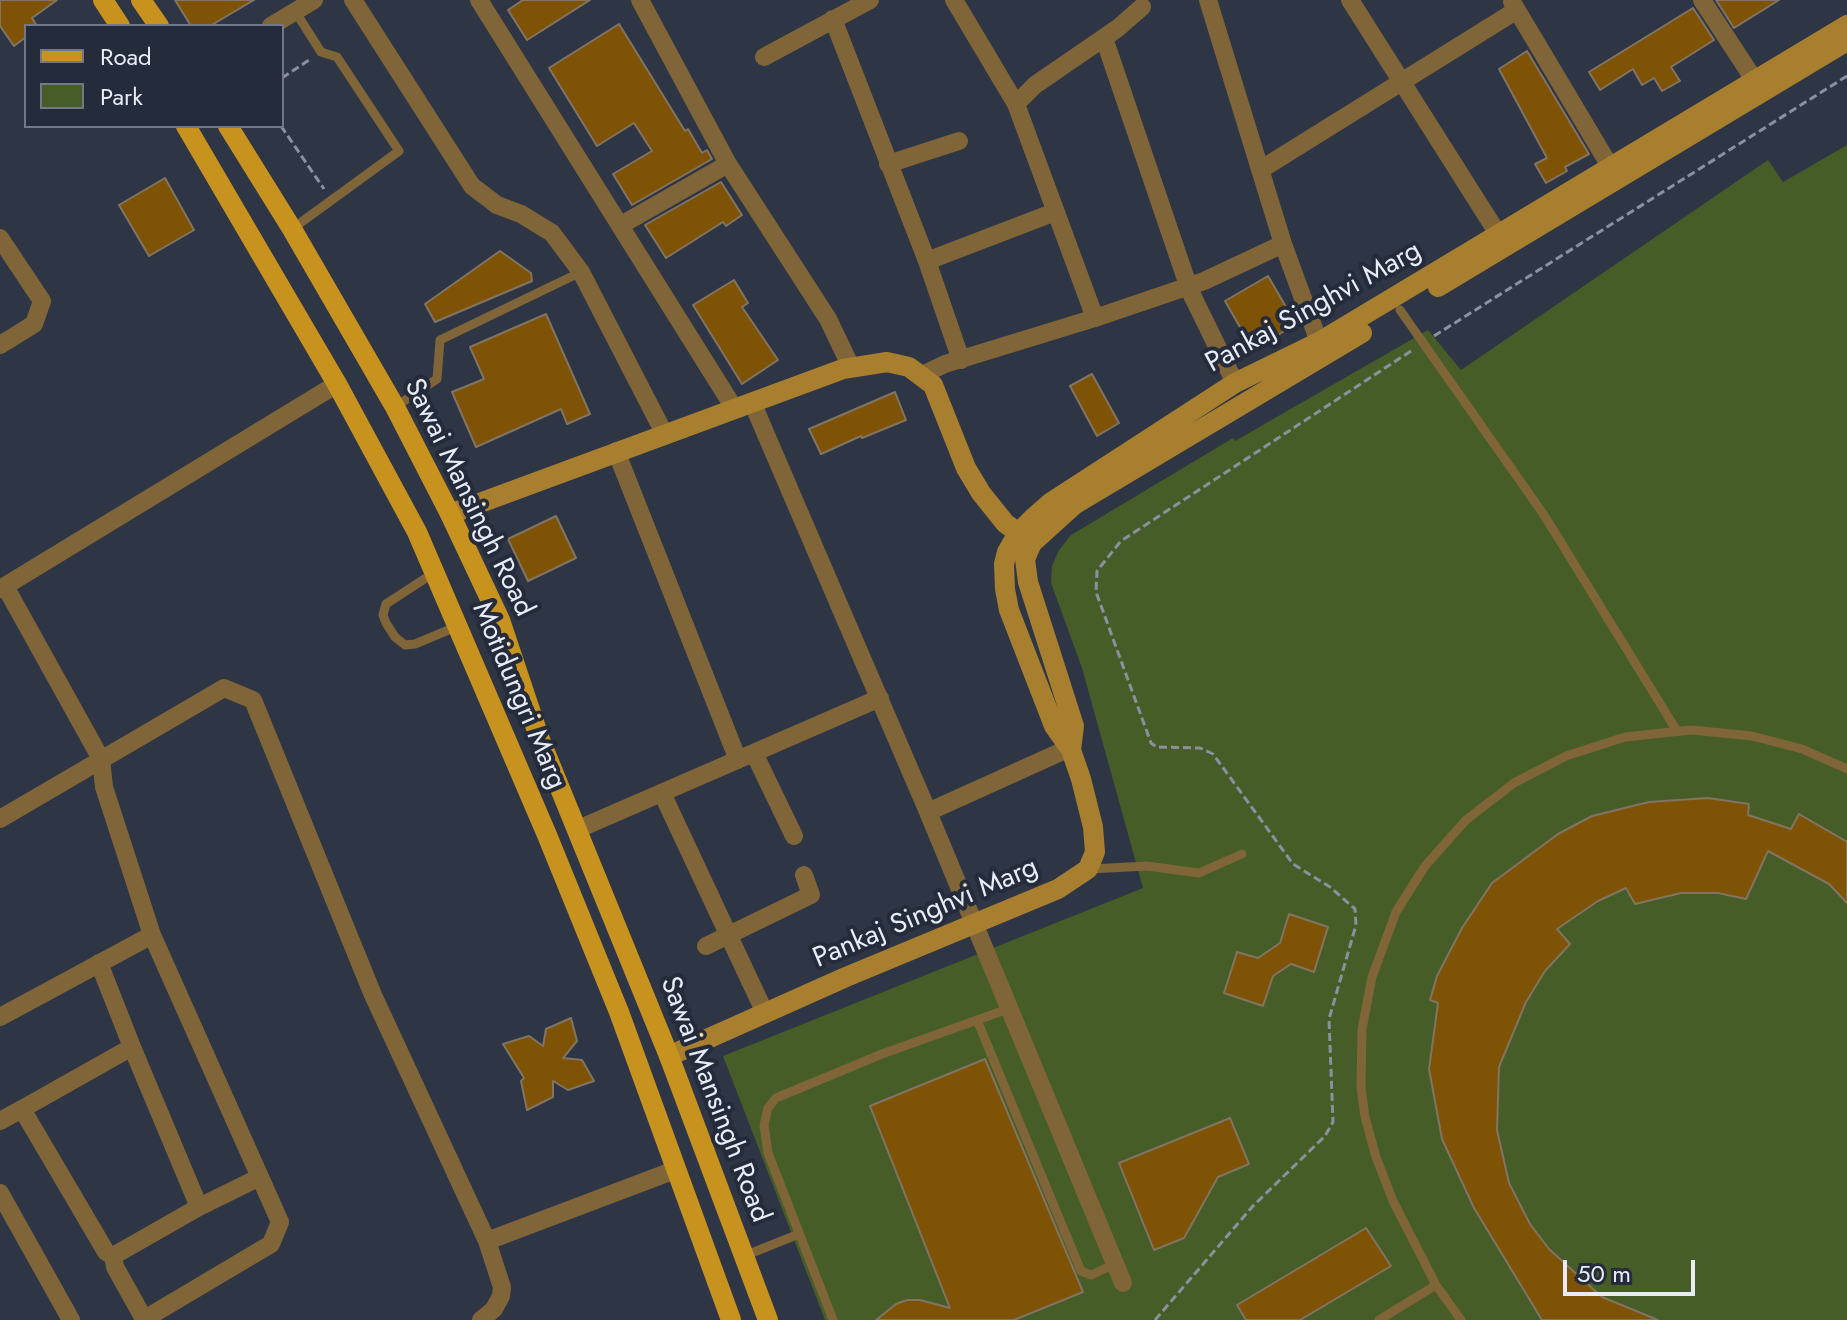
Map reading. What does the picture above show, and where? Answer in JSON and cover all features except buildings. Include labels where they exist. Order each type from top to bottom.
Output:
[{"type":"main road","points":[[103,0],[119,24]]},
{"type":"main road","points":[[141,0],[158,24]]},
{"type":"main road","name":"Motidungri Marg","points":[[187,128],[337,384],[417,532],[619,1012],[731,1320]]},
{"type":"main road","name":"Sawai Mansingh Road","points":[[229,128],[395,407],[500,620],[539,737],[669,1056],[768,1320]]},
{"type":"street","points":[[274,24],[314,0]]},
{"type":"street","points":[[353,0],[472,186],[497,205],[521,214],[552,233],[581,272],[664,433]]},
{"type":"street","points":[[479,0],[621,225],[743,405],[880,698],[1123,1283]]},
{"type":"street","points":[[640,0],[728,164],[828,319],[851,367]]},
{"type":"street","points":[[764,57],[870,0]]},
{"type":"street","points":[[954,0],[1016,104],[1095,318]]},
{"type":"street","points":[[1208,0],[1283,244],[1322,349]]},
{"type":"street","points":[[1350,0],[1502,240]]},
{"type":"street","points":[[1702,0],[1755,81]]},
{"type":"street","points":[[1260,170],[1403,82],[1514,5],[1615,174]]},
{"type":"street","points":[[1016,104],[1035,85],[1104,38],[1142,7]]},
{"type":"street","points":[[833,19],[927,261],[961,360]]},
{"type":"street","name":"Pankaj Singhvi Marg","points":[[1615,174],[1755,81],[1847,25]]},
{"type":"street","points":[[1104,38],[1188,287],[1245,403]]},
{"type":"street","name":"Pankaj Singhvi Marg","points":[[1025,538],[1074,505],[1245,403],[1322,349],[1502,240],[1847,41]]},
{"type":"street","points":[[888,164],[959,141]]},
{"type":"street","points":[[621,225],[728,164]]},
{"type":"street","points":[[927,261],[1055,212]]},
{"type":"street","points":[[0,238],[42,301],[34,324],[0,345]]},
{"type":"street","name":"Pankaj Singhvi Marg","points":[[1025,538],[1050,503],[1235,383],[1322,349],[1400,310],[1502,240]]},
{"type":"street","points":[[922,375],[945,364],[1188,287],[1283,244]]},
{"type":"street","points":[[450,514],[851,367],[887,362],[909,367],[933,385],[966,468],[981,493],[1005,523],[1025,538],[1028,582],[1074,726],[1071,750],[1093,827],[1095,852],[1088,869]]},
{"type":"street","points":[[22,1109],[106,1252],[113,1256],[115,1267],[144,1320],[271,1244],[280,1222],[152,935],[104,787],[101,759],[2,588],[337,384]]},
{"type":"street","points":[[616,451],[746,756],[794,836]]},
{"type":"street","points":[[0,819],[224,688],[253,700],[373,995],[487,1241],[502,1287],[494,1309],[481,1320]]},
{"type":"street","points":[[576,830],[880,698]]},
{"type":"street","points":[[928,812],[1071,750]]},
{"type":"street","points":[[662,793],[765,1013]]},
{"type":"street","name":"Pankaj Singhvi Marg","points":[[669,1056],[973,922],[1058,889],[1088,869]]},
{"type":"street","points":[[706,946],[811,895],[804,875]]},
{"type":"street","points":[[0,1017],[152,935]]},
{"type":"street","points":[[99,963],[199,1207]]},
{"type":"street","points":[[0,1121],[132,1047]]},
{"type":"street","points":[[487,1241],[675,1170]]},
{"type":"street","points":[[113,1256],[199,1207],[260,1177]]},
{"type":"street","points":[[0,1193],[71,1320]]},
{"type":"lane","points":[[292,229],[399,151],[337,57],[321,52],[295,11]]},
{"type":"lane","points":[[395,407],[437,379],[440,340],[581,272]]},
{"type":"lane","points":[[1400,310],[1544,515],[1677,731]]},
{"type":"lane","points":[[435,572],[386,604],[383,615],[386,623],[405,645],[415,644],[458,626]]},
{"type":"lane","points":[[1461,1320],[1436,1285],[1393,1201],[1365,1117],[1361,1087],[1362,1029],[1372,977],[1390,927],[1410,888],[1466,820],[1506,788],[1538,768],[1583,749],[1625,737],[1677,731],[1720,731],[1764,738],[1802,749],[1847,769]]},
{"type":"lane","points":[[1088,869],[1147,866],[1199,873],[1242,854]]},
{"type":"lane","points":[[833,1320],[768,1153],[764,1125],[768,1108],[776,1098],[882,1054],[1008,1009]]},
{"type":"lane","points":[[977,1020],[1081,1271],[1091,1275],[1115,1264]]},
{"type":"lane","points":[[744,1256],[799,1234]]},
{"type":"lane","points":[[1379,1320],[1436,1285]]},
{"type":"path","points":[[284,77],[321,52]]},
{"type":"path","points":[[1155,1320],[1253,1206],[1325,1136],[1333,1122],[1329,1019],[1356,925],[1355,909],[1330,887],[1293,864],[1213,754],[1200,748],[1157,747],[1151,743],[1096,592],[1097,571],[1121,541],[1423,343],[1847,76]]},
{"type":"path","points":[[282,128],[332,201]]},
{"type":"green space","points":[[1847,145],[1847,1320],[825,1320],[723,1056],[1143,888],[1082,668],[1051,583],[1052,566],[1071,535],[1233,438],[1235,441],[1428,330],[1461,370],[1768,160],[1783,182]]}]
